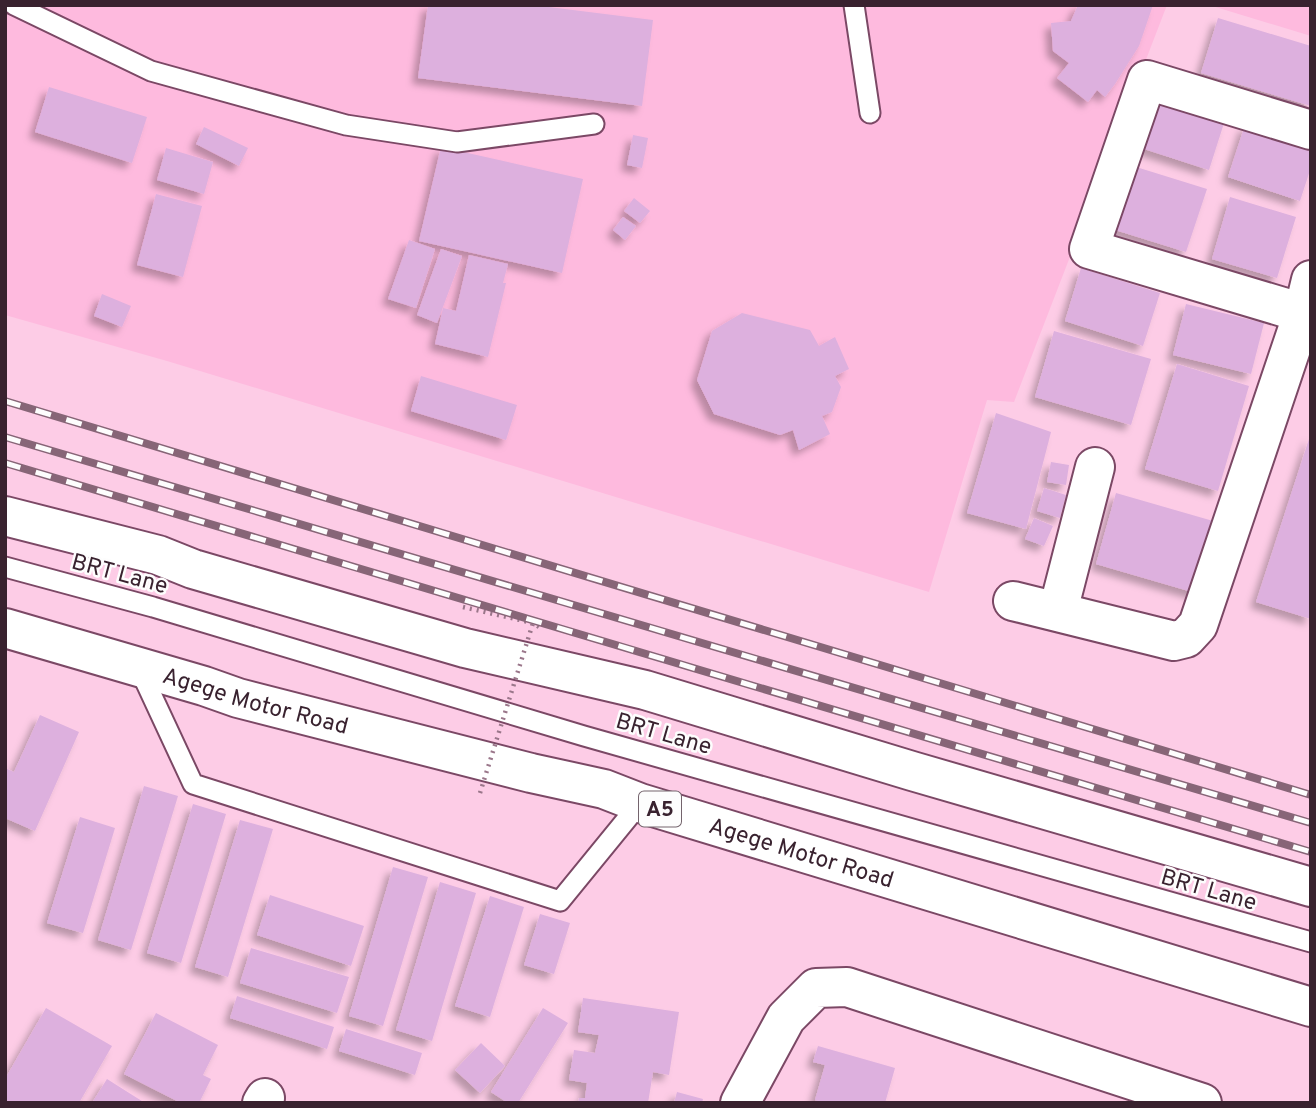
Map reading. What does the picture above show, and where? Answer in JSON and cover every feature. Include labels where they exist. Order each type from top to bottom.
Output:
[{"type":"main road","points":[[1013,601],[1174,641],[1186,638],[1198,625],[1307,297],[1089,249],[1147,80],[1311,130]]},
{"type":"main road","points":[[1058,611],[1095,467]]},
{"type":"main road","points":[[5,516],[158,555],[194,569],[465,648],[645,690],[1311,887]]},
{"type":"main road","name":"Agege Motor Road","points":[[5,628],[252,702],[604,789],[640,803],[1311,1007]]},
{"type":"main road","points":[[740,1103],[786,1018],[816,988],[847,987],[1202,1103]]},
{"type":"lane","points":[[14,5],[151,71],[346,125],[457,142],[594,124]]},
{"type":"lane","points":[[854,5],[870,113]]},
{"type":"lane","name":"BRT Lane","points":[[5,567],[153,607],[584,736],[1311,942]]},
{"type":"lane","points":[[139,668],[192,784],[560,901],[640,803]]},
{"type":"path","points":[[480,793],[533,623]]},
{"type":"shaded area","points":[[5,5],[1167,5],[1014,402],[987,400],[929,592],[167,361],[5,315]]},
{"type":"shaded area","points":[[1209,5],[1311,5],[1311,36]]},
{"type":"building","points":[[428,5],[533,5],[653,20],[642,106],[418,78]]},
{"type":"building","points":[[1078,5],[1153,5],[1139,46],[1115,84],[1105,97],[1097,90],[1088,102],[1057,78],[1069,63],[1053,51],[1051,23],[1071,21]]},
{"type":"building","points":[[1218,18],[1311,46],[1311,106],[1201,73]]},
{"type":"building","points":[[49,87],[147,117],[132,163],[35,132]]},
{"type":"building","points":[[1154,100],[1224,123],[1209,170],[1138,147]]},
{"type":"building","points":[[1245,125],[1311,146],[1311,167],[1300,201],[1228,177]]},
{"type":"building","points":[[204,127],[248,148],[239,166],[196,144]]},
{"type":"building","points":[[633,135],[648,138],[642,168],[627,165]]},
{"type":"building","points":[[441,147],[583,179],[562,273],[419,241]]},
{"type":"building","points":[[166,148],[213,162],[204,194],[157,180]]},
{"type":"building","points":[[1133,166],[1207,189],[1186,252],[1112,229]]},
{"type":"building","points":[[156,194],[202,206],[183,277],[137,265]]},
{"type":"building","points":[[1230,197],[1296,217],[1277,278],[1212,259]]},
{"type":"building","points":[[634,198],[650,211],[640,223],[624,211]]},
{"type":"building","points":[[623,217],[636,226],[625,240],[613,230]]},
{"type":"building","points":[[409,240],[435,249],[416,308],[388,299]]},
{"type":"building","points":[[441,249],[462,256],[437,323],[417,315]]},
{"type":"building","points":[[469,255],[508,264],[488,357],[435,344],[443,308],[456,311]]},
{"type":"building","points":[[1081,268],[1160,293],[1143,346],[1065,321]]},
{"type":"building","points":[[102,294],[131,306],[122,327],[94,316]]},
{"type":"building","points":[[1186,304],[1264,323],[1251,374],[1173,355]]},
{"type":"building","points":[[742,313],[810,330],[819,346],[835,337],[849,369],[835,376],[841,387],[832,412],[822,416],[830,434],[799,450],[793,430],[780,435],[714,414],[697,380],[712,331]]},
{"type":"building","points":[[1054,331],[1151,359],[1131,425],[1035,397]]},
{"type":"building","points":[[1177,364],[1249,386],[1218,491],[1145,469]]},
{"type":"building","points":[[421,376],[517,405],[506,440],[411,411]]},
{"type":"building","points":[[996,413],[1051,432],[1026,529],[967,513]]},
{"type":"building","points":[[1311,436],[1311,619],[1256,602]]},
{"type":"building","points":[[1051,462],[1069,465],[1066,485],[1047,482]]},
{"type":"building","points":[[1044,488],[1066,495],[1060,518],[1037,511]]},
{"type":"building","points":[[1116,493],[1220,523],[1199,594],[1096,564]]},
{"type":"building","points":[[1034,518],[1053,526],[1044,546],[1025,539]]},
{"type":"building","points":[[40,715],[79,732],[35,831],[5,818],[5,772],[7,769],[14,772]]},
{"type":"building","points":[[144,786],[178,796],[131,950],[98,940]]},
{"type":"building","points":[[193,804],[226,814],[181,963],[147,953]]},
{"type":"building","points":[[80,817],[115,828],[83,933],[47,923]]},
{"type":"building","points":[[240,820],[273,829],[228,977],[195,967]]},
{"type":"building","points":[[393,867],[428,877],[383,1026],[349,1016]]},
{"type":"building","points":[[440,882],[476,893],[432,1041],[396,1030]]},
{"type":"building","points":[[270,895],[364,926],[351,966],[257,935]]},
{"type":"building","points":[[490,896],[524,907],[490,1017],[455,1006]]},
{"type":"building","points":[[540,914],[570,923],[554,974],[524,965]]},
{"type":"building","points":[[251,948],[349,977],[337,1013],[240,983]]},
{"type":"building","points":[[237,996],[334,1027],[327,1049],[230,1018]]},
{"type":"building","points":[[583,998],[679,1012],[669,1075],[653,1072],[648,1103],[578,1103],[579,1098],[585,1098],[587,1083],[569,1080],[574,1050],[595,1053],[599,1035],[578,1032]]},
{"type":"building","points":[[46,1008],[112,1046],[79,1103],[5,1103],[5,1079]]},
{"type":"building","points":[[543,1008],[568,1023],[518,1103],[508,1103],[491,1092]]},
{"type":"building","points":[[156,1013],[218,1045],[203,1075],[211,1079],[199,1103],[181,1103],[124,1074]]},
{"type":"building","points":[[346,1029],[422,1053],[415,1075],[339,1051]]},
{"type":"building","points":[[481,1043],[505,1066],[480,1093],[455,1070]]},
{"type":"building","points":[[818,1046],[895,1068],[885,1103],[823,1103],[815,1100],[825,1065],[813,1062]]},
{"type":"building","points":[[107,1079],[145,1103],[92,1103]]},
{"type":"building","points":[[677,1092],[703,1099],[702,1103],[674,1103]]},
{"type":"railway","points":[[5,401],[1311,795]]},
{"type":"railway","points":[[5,437],[1311,823]]},
{"type":"railway","points":[[5,463],[1311,852]]}]
